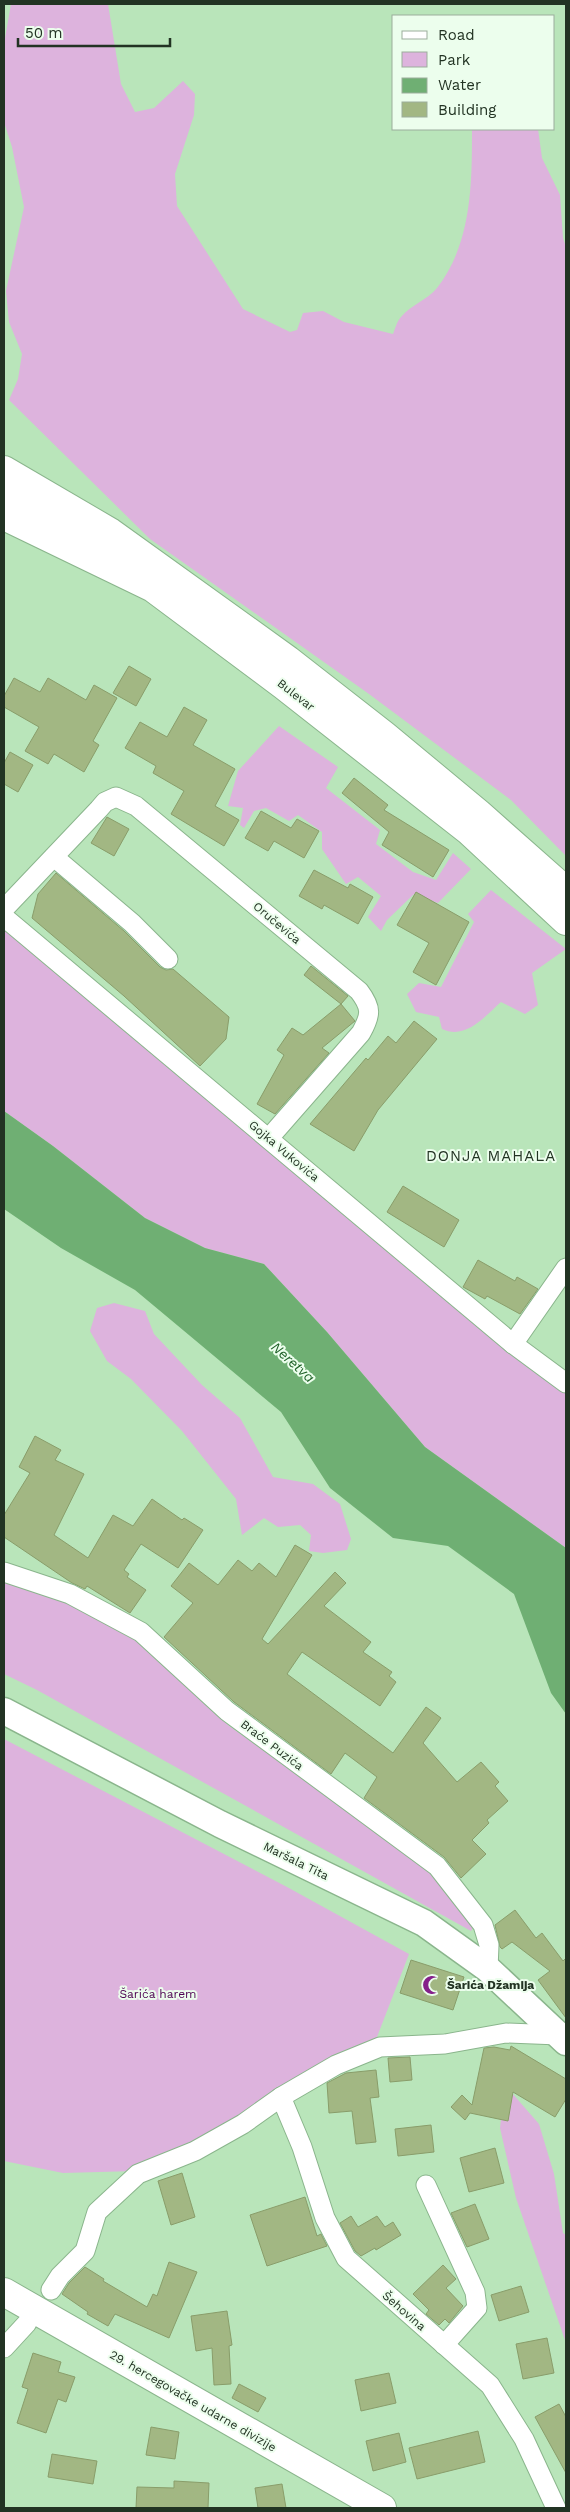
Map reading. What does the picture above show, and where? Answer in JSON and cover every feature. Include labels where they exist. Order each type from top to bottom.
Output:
[{"type":"main road","points":[[6,480],[110,532],[288,660],[392,741],[566,891]]},
{"type":"main road","points":[[4,516],[153,588]]},
{"type":"main road","name":"Bulevar","points":[[153,588],[283,685],[469,831],[566,921]]},
{"type":"main road","name":"29. hercegovačke udarne divizije","points":[[4,2292],[382,2508]]},
{"type":"street","name":"Bulevar","points":[[6,480],[82,538],[153,588]]},
{"type":"street","name":"Oručevića","points":[[4,909],[105,802],[116,797],[125,800],[351,984],[366,1000],[369,1018],[361,1033],[269,1138]]},
{"type":"street","points":[[54,857],[132,924],[168,959]]},
{"type":"street","name":"Gojka Vukovića","points":[[4,917],[513,1344],[566,1383]]},
{"type":"street","points":[[513,1344],[566,1268]]},
{"type":"street","name":"Braće Puzića","points":[[4,1572],[70,1594],[118,1618],[140,1632],[227,1711],[437,1866],[484,1925],[489,1945],[488,1969]]},
{"type":"street","name":"Maršala Tita","points":[[4,1711],[220,1824],[415,1918],[488,1969],[563,2038]]},
{"type":"street","points":[[51,2290],[60,2276],[85,2251],[97,2212],[138,2174],[195,2151],[243,2124],[281,2097],[336,2065],[380,2047],[446,2044],[482,2039],[506,2033],[563,2038]]},
{"type":"street","name":"Šehovina","points":[[281,2097],[302,2147],[325,2218],[346,2258],[490,2385],[524,2439],[556,2508]]},
{"type":"street","points":[[426,2185],[475,2292],[477,2308],[444,2345]]},
{"type":"street","points":[[4,2348],[27,2323]]},
{"type":"green space","points":[[11,4],[108,4],[121,84],[135,112],[154,108],[183,81],[195,94],[194,115],[175,174],[177,206],[243,309],[290,332],[297,330],[303,313],[323,311],[344,322],[393,334],[398,321],[405,313],[437,288],[449,270],[457,252],[468,212],[472,130],[538,130],[542,158],[560,195],[563,238],[566,247],[566,856],[511,800],[369,694],[150,539],[9,400],[18,379],[22,354],[9,322],[6,291],[24,207],[12,147],[4,122],[4,44]]},
{"type":"green space","points":[[279,726],[338,767],[326,788],[380,830],[376,844],[413,872],[436,880],[453,853],[471,869],[438,903],[414,894],[387,920],[381,931],[368,917],[381,896],[358,877],[346,884],[322,849],[322,832],[298,815],[289,821],[266,808],[254,811],[244,828],[240,825],[243,808],[228,806],[238,771]]},
{"type":"green space","points":[[491,890],[566,949],[532,973],[538,1005],[525,1014],[501,1002],[474,1025],[459,1032],[451,1032],[442,1029],[439,1017],[416,1012],[407,994],[419,983],[441,987],[474,922],[468,914]]},
{"type":"green space","points":[[4,917],[566,1383],[566,1548],[425,1447],[327,1332],[264,1264],[205,1248],[145,1218],[53,1146],[4,1111]]},
{"type":"green space","points":[[114,1303],[145,1311],[154,1334],[202,1385],[240,1418],[273,1477],[313,1484],[340,1504],[351,1539],[347,1550],[323,1553],[309,1551],[311,1535],[300,1525],[278,1527],[264,1518],[242,1535],[236,1499],[182,1431],[131,1379],[107,1361],[90,1331],[97,1308]]},
{"type":"green space","points":[[4,1579],[91,1609],[134,1633],[228,1725],[413,1857],[426,1864],[476,1921],[471,1931],[37,1690],[4,1674]]},
{"type":"green space","name":"Šarića harem","points":[[4,1739],[287,1887],[409,1954],[377,2037],[325,2072],[281,2097],[136,2171],[63,2173],[4,2161]]},
{"type":"green space","points":[[505,2085],[539,2124],[554,2174],[563,2233],[566,2235],[566,2343],[516,2198],[500,2128]]},
{"type":"water","name":"Neretva","points":[[4,1111],[53,1146],[145,1218],[205,1248],[264,1264],[327,1332],[425,1447],[566,1548],[566,1714],[551,1693],[514,1594],[448,1546],[393,1538],[330,1488],[281,1412],[135,1290],[61,1248],[4,1209]]},
{"type":"building","points":[[129,666],[151,679],[136,706],[113,693]]},
{"type":"building","points":[[14,678],[40,692],[48,678],[86,700],[94,685],[117,698],[93,741],[99,745],[84,772],[54,754],[48,764],[25,751],[39,727],[4,707],[4,696]]},
{"type":"building","points":[[184,707],[207,720],[193,745],[235,769],[215,806],[239,820],[224,846],[171,814],[184,791],[153,773],[156,766],[125,748],[140,722],[167,737]]},
{"type":"building","points":[[10,752],[33,765],[18,792],[4,784],[4,763]]},
{"type":"building","points":[[354,778],[388,805],[384,810],[449,850],[433,877],[382,845],[389,832],[342,793]]},
{"type":"building","points":[[261,811],[291,828],[297,819],[319,831],[304,858],[274,841],[268,851],[245,838]]},
{"type":"building","points":[[107,817],[129,829],[114,856],[91,843]]},
{"type":"building","points":[[314,870],[348,888],[350,884],[373,897],[358,924],[324,905],[322,909],[299,896]]},
{"type":"building","points":[[56,873],[124,931],[160,967],[166,970],[173,969],[229,1017],[226,1039],[200,1066],[124,996],[32,918],[38,894]]},
{"type":"building","points":[[416,892],[469,922],[436,985],[413,972],[429,943],[397,925]]},
{"type":"building","points":[[311,966],[348,996],[341,1004],[304,975]]},
{"type":"building","points":[[341,1004],[355,1021],[322,1048],[329,1053],[275,1114],[257,1104],[284,1055],[277,1050],[292,1028],[303,1035]]},
{"type":"building","points":[[414,1021],[437,1039],[378,1110],[354,1151],[310,1124],[366,1058],[368,1060],[388,1036],[396,1043]]},
{"type":"building","points":[[403,1186],[459,1220],[444,1247],[387,1212]]},
{"type":"building","points":[[478,1260],[515,1281],[517,1277],[538,1289],[520,1314],[487,1296],[485,1299],[463,1287]]},
{"type":"building","points":[[35,1436],[61,1450],[55,1460],[84,1474],[54,1535],[88,1558],[113,1515],[133,1526],[152,1499],[182,1520],[184,1518],[203,1530],[178,1568],[141,1544],[124,1570],[129,1574],[127,1577],[146,1590],[130,1613],[87,1586],[85,1589],[72,1583],[4,1537],[4,1515],[30,1473],[19,1467]]},
{"type":"building","points":[[295,1545],[312,1555],[262,1639],[268,1644],[335,1572],[346,1583],[324,1606],[371,1642],[363,1652],[392,1672],[389,1676],[396,1682],[380,1706],[302,1652],[287,1674],[393,1753],[426,1707],[441,1718],[423,1743],[457,1782],[481,1762],[499,1782],[495,1786],[508,1801],[487,1820],[489,1823],[472,1840],[486,1854],[461,1878],[444,1857],[364,1798],[377,1777],[345,1753],[331,1774],[234,1702],[164,1637],[193,1603],[171,1586],[189,1563],[218,1585],[238,1560],[252,1571],[259,1563],[276,1577]]},
{"type":"building","points":[[515,1910],[536,1938],[542,1933],[563,1961],[566,1958],[566,2018],[538,1980],[550,1971],[512,1942],[502,1949],[500,1947],[495,1925]]},
{"type":"building","name":"Šarića Džamija","points":[[411,1960],[464,1977],[453,2010],[400,1993]]},
{"type":"building","points":[[511,2046],[566,2079],[566,2099],[555,2117],[513,2092],[508,2121],[470,2113],[465,2120],[451,2107],[462,2095],[472,2105],[484,2048],[494,2047],[510,2050]]},
{"type":"building","points":[[410,2057],[412,2080],[390,2082],[388,2058]]},
{"type":"building","points":[[376,2070],[379,2097],[370,2098],[376,2142],[356,2144],[352,2111],[329,2113],[327,2083],[346,2073]]},
{"type":"building","points":[[431,2125],[434,2152],[398,2156],[395,2129]]},
{"type":"building","points":[[495,2148],[504,2183],[469,2192],[460,2158]]},
{"type":"building","points":[[182,2173],[195,2217],[171,2225],[158,2181]]},
{"type":"building","points":[[305,2197],[317,2236],[321,2234],[327,2246],[267,2266],[250,2215]]},
{"type":"building","points":[[475,2204],[489,2239],[467,2247],[451,2213]]},
{"type":"building","points":[[351,2216],[358,2227],[377,2216],[385,2227],[393,2222],[401,2235],[376,2250],[375,2248],[361,2256],[355,2251],[340,2223]]},
{"type":"building","points":[[169,2262],[197,2272],[169,2338],[115,2314],[108,2326],[87,2314],[88,2312],[62,2294],[69,2283],[85,2267],[104,2279],[103,2281],[147,2307],[153,2294],[157,2296]]},
{"type":"building","points":[[443,2265],[456,2279],[446,2288],[463,2306],[449,2323],[445,2319],[439,2325],[426,2314],[429,2310],[413,2294]]},
{"type":"building","points":[[521,2286],[529,2312],[499,2321],[491,2295]]},
{"type":"building","points":[[227,2311],[232,2345],[229,2346],[231,2384],[214,2385],[212,2348],[196,2351],[191,2316]]},
{"type":"building","points":[[547,2338],[554,2373],[523,2379],[516,2344]]},
{"type":"building","points":[[33,2353],[61,2362],[58,2372],[75,2377],[66,2402],[58,2399],[46,2433],[17,2423],[28,2389],[22,2387]]},
{"type":"building","points":[[389,2373],[396,2403],[361,2411],[355,2380]]},
{"type":"building","points":[[239,2384],[266,2398],[258,2412],[232,2398]]},
{"type":"building","points":[[559,2404],[566,2417],[566,2473],[535,2417]]},
{"type":"building","points":[[151,2427],[179,2432],[175,2459],[146,2455]]},
{"type":"building","points":[[478,2431],[485,2462],[417,2479],[409,2448]]},
{"type":"building","points":[[399,2433],[406,2462],[373,2471],[366,2441]]},
{"type":"building","points":[[52,2454],[97,2461],[93,2484],[48,2477]]},
{"type":"building","points":[[174,2481],[209,2483],[208,2508],[136,2508],[137,2487],[174,2488]]},
{"type":"building","points":[[282,2484],[286,2508],[258,2508],[255,2488]]},
{"type":"place","name":"Šarića Džamija","points":[[432,1985]]},
{"type":"district","name":"DONJA MAHALA","points":[[491,1156]]}]
